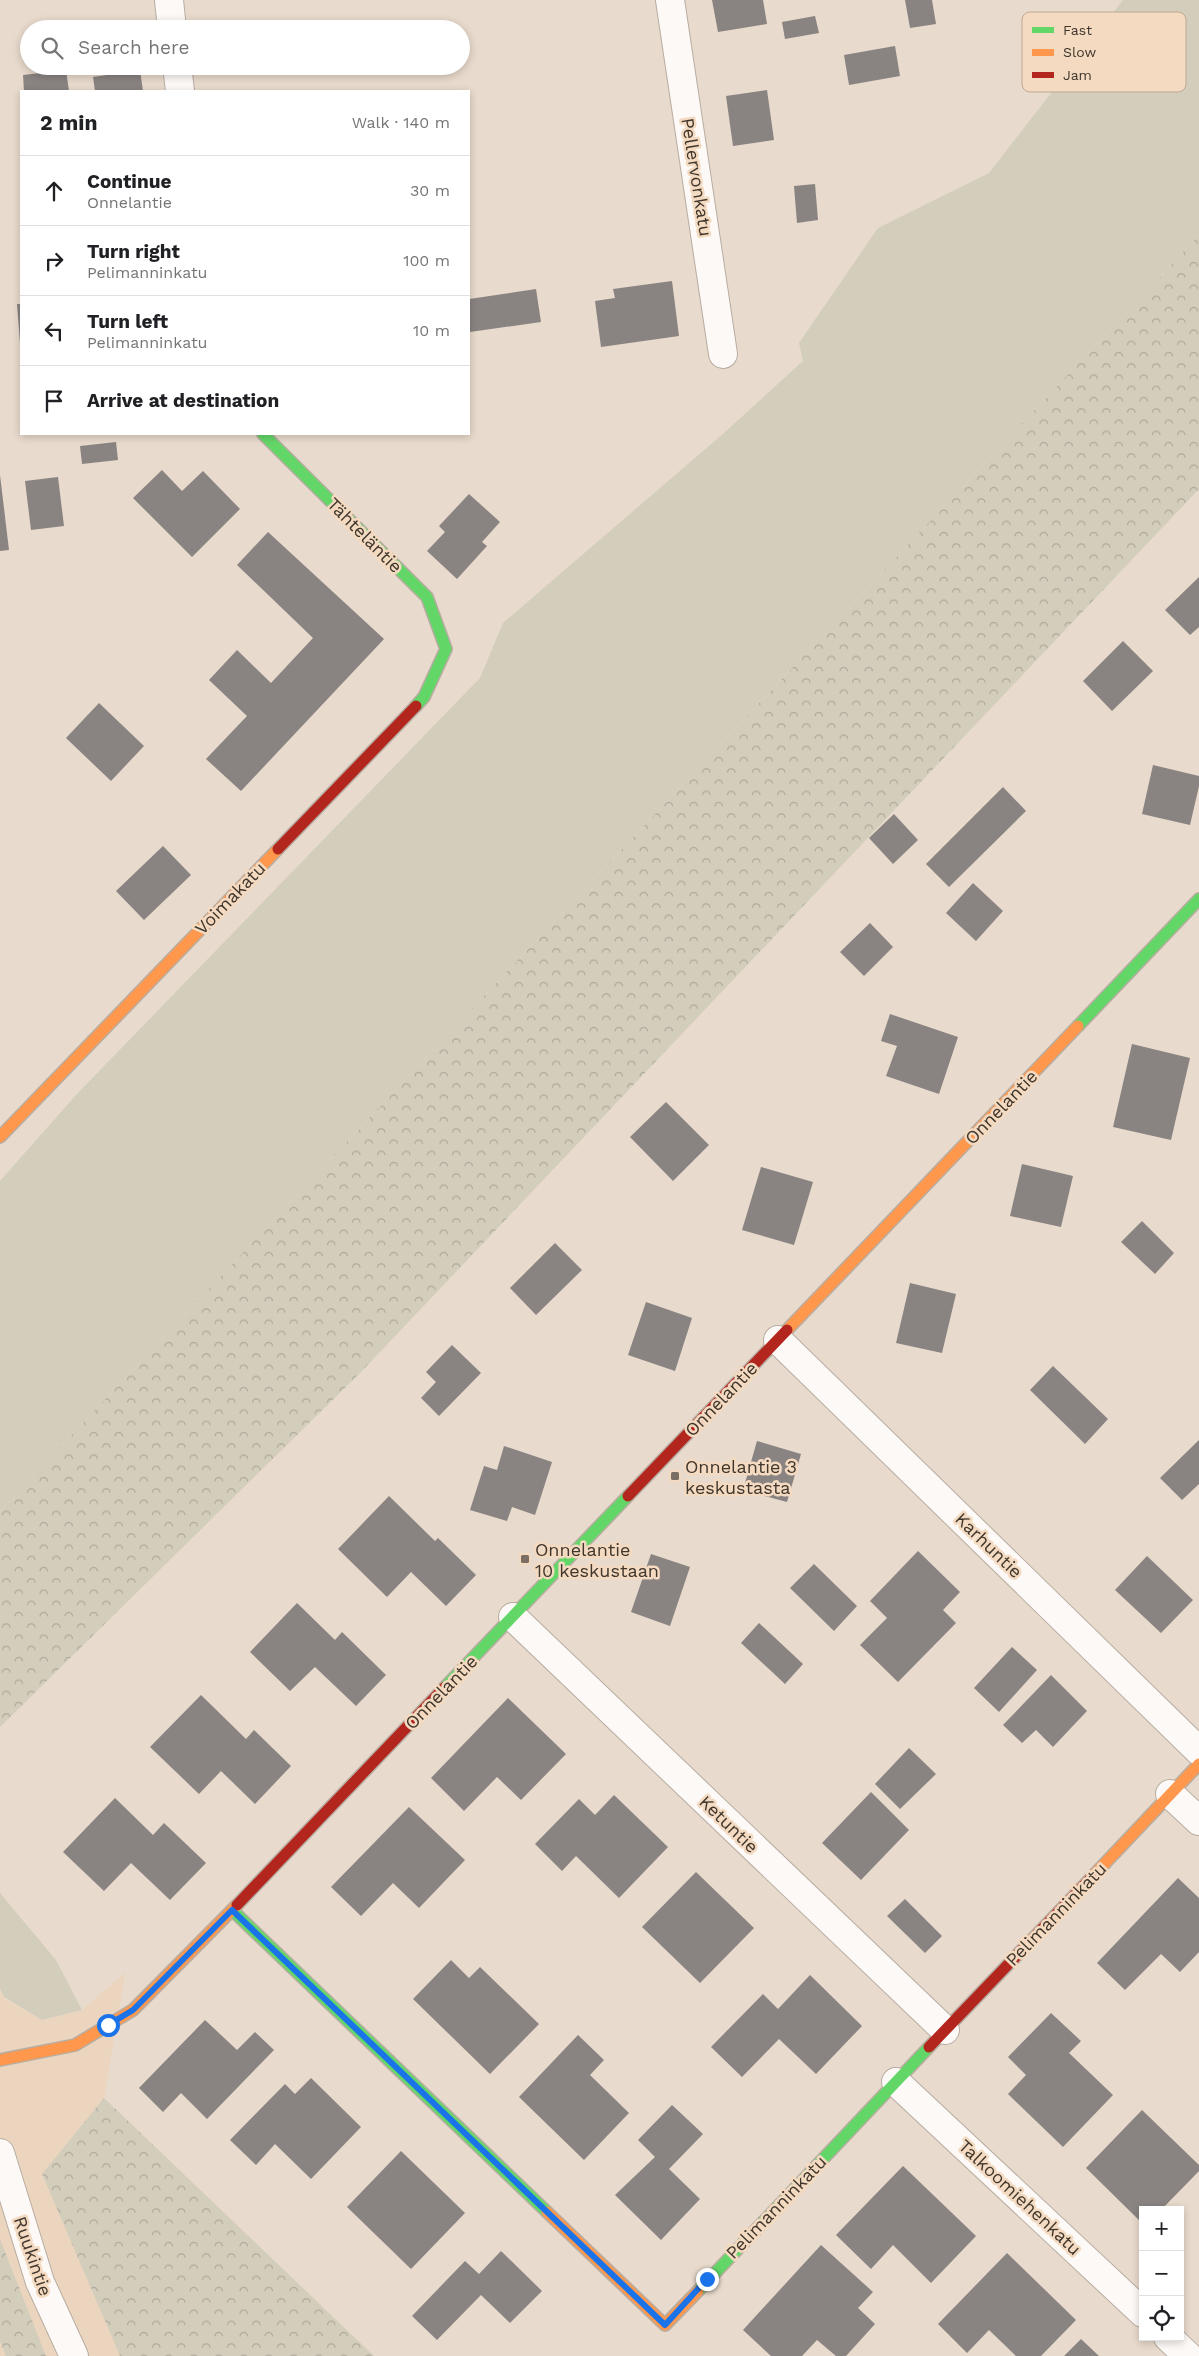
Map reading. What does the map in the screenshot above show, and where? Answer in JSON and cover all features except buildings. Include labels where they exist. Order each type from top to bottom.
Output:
[{"type":"street","points":[[168,0],[171,20]]},
{"type":"street","name":"Pellervonkatu","points":[[670,0],[724,354]]},
{"type":"street","points":[[178,75],[180,90]]},
{"type":"street","name":"Tähteläntie","points":[[264,435],[427,597],[446,649]]},
{"type":"street","name":"Voimakatu","points":[[0,1137],[424,697],[446,649]]},
{"type":"street","name":"Onnelantie","points":[[0,2060],[74,2045],[133,2010],[232,1910],[1199,899]]},
{"type":"street","name":"Karhuntie","points":[[778,1340],[1199,1751]]},
{"type":"street","name":"Ketuntie","points":[[513,1617],[945,2030]]},
{"type":"street","name":"Pelimanninkatu","points":[[232,1910],[665,2325],[1199,1764]]},
{"type":"street","points":[[1170,1794],[1199,1821]]},
{"type":"street","name":"Talkoomiehenkatu","points":[[896,2082],[1139,2309]]},
{"type":"street","name":"Ruukintie","points":[[0,2153],[40,2282],[74,2356]]},
{"type":"street","points":[[1172,2341],[1188,2356]]},
{"type":"shaded area","points":[[125,1973],[104,2098],[374,2356],[0,2356],[0,1988],[4,1998],[42,2020],[82,2010]]},
{"type":"green space","points":[[1123,0],[1199,0],[1199,235],[0,1511],[0,1181],[76,1095],[480,678],[503,623],[724,433],[803,361],[799,343],[878,228],[989,173],[1052,92],[1186,92],[1186,12],[1114,12]]},
{"type":"green space","points":[[1199,235],[1199,489],[361,1372],[0,1727],[0,1511]]},
{"type":"green space","points":[[0,1893],[56,1960],[82,2010],[42,2020],[4,1997],[0,1988]]},
{"type":"green space","points":[[104,2098],[374,2356],[120,2356],[42,2174]]},
{"type":"green space","points":[[0,2239],[46,2356],[6,2356],[0,2341]]},
{"type":"traffic: fast","points":[[264,435],[427,597],[446,649],[424,697],[416,706]]},
{"type":"traffic: fast","points":[[1078,1026],[1199,899]]},
{"type":"traffic: fast","points":[[445,1687],[628,1496]]},
{"type":"traffic: fast","points":[[232,1910],[547,2212]]},
{"type":"traffic: fast","points":[[698,2291],[929,2047]]},
{"type":"traffic: slow","points":[[0,1137],[278,849]]},
{"type":"traffic: slow","points":[[787,1330],[1078,1026]]},
{"type":"traffic: slow","points":[[1092,1877],[1199,1764]]},
{"type":"traffic: slow","points":[[0,2060],[75,2045],[133,2010],[237,1905]]},
{"type":"traffic: slow","points":[[547,2212],[665,2325],[698,2291]]},
{"type":"traffic: jam","points":[[278,849],[416,706]]},
{"type":"traffic: jam","points":[[628,1496],[787,1330]]},
{"type":"traffic: jam","points":[[237,1905],[445,1687]]},
{"type":"traffic: jam","points":[[929,2047],[1092,1877]]},
{"type":"place","name":"Onnelantie 3 keskustasta","points":[[675,1476]]},
{"type":"place","name":"Onnelantie 10 keskustaan","points":[[525,1559]]},
{"type":"route","points":[[108,2025],[133,2010],[170,1975],[232,1910],[665,2325],[707,2279]]}]
